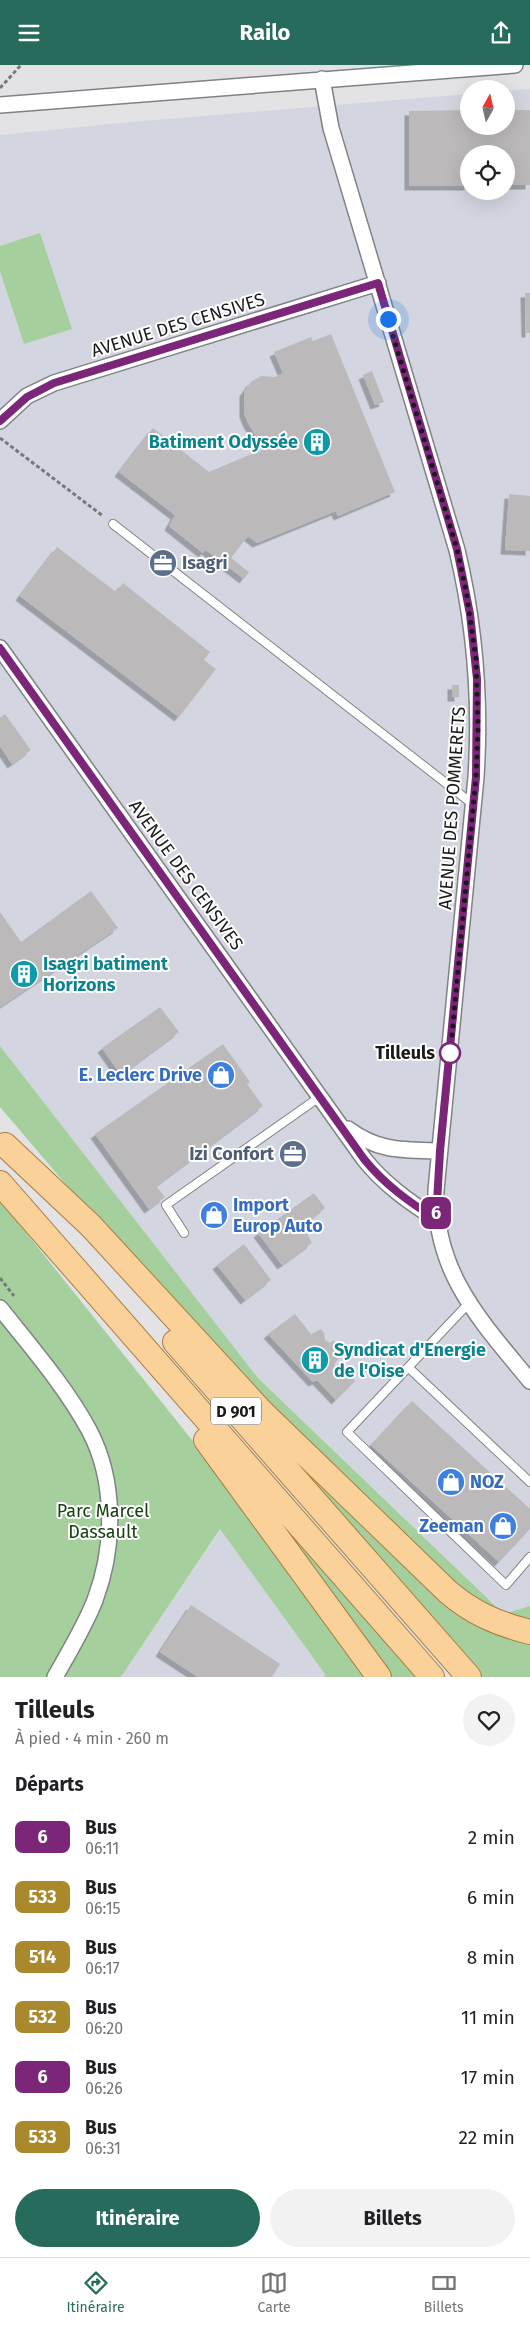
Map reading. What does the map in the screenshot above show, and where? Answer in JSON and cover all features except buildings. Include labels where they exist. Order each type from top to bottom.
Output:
[{"type":"main road","points":[[2,1142],[91,1226],[260,1411],[447,1591],[479,1615],[530,1632]]},
{"type":"main road","name":"D 901","points":[[2,1142],[469,1677]]},
{"type":"main road","name":"D 901","points":[[0,1183],[136,1341],[432,1677]]},
{"type":"main road","points":[[136,1341],[208,1445],[379,1677]]},
{"type":"street","points":[[0,105],[515,65]]},
{"type":"street","name":"AVENUE DES POMMERETS","points":[[322,79],[331,128],[457,549],[466,590],[477,679],[478,750],[474,805],[440,1151],[436,1219],[442,1249],[454,1279],[469,1303],[530,1381]]},
{"type":"street","name":"AVENUE DES CENSIVES","points":[[0,421],[27,397],[54,383],[378,283]]},
{"type":"street","name":"AVENUE DES CENSIVES","points":[[0,648],[341,1124],[364,1159],[381,1178],[405,1198],[436,1219]]},
{"type":"street","name":"AVENUE DES CENSIVES","points":[[341,1124],[362,1139],[384,1148],[440,1151]]},
{"type":"street","points":[[0,1308],[62,1388],[82,1418],[97,1448],[107,1488],[109,1532],[103,1575],[88,1616],[55,1677]]},
{"type":"lane","points":[[113,524],[474,805]]},
{"type":"lane","points":[[184,1233],[166,1205],[321,1096]]},
{"type":"lane","points":[[469,1303],[347,1432],[506,1585],[530,1557]]},
{"type":"lane","points":[[409,1368],[530,1482]]},
{"type":"path","points":[[0,89],[21,65]]},
{"type":"path","points":[[0,438],[113,524]]},
{"type":"shaded area","points":[[530,89],[530,1638],[258,1378],[0,1046],[0,135],[130,122],[460,95],[460,135],[515,135],[515,90]]},
{"type":"shaded area","points":[[230,1515],[347,1677],[121,1677]]},
{"type":"green space","points":[[40,233],[72,329],[24,344],[0,271],[0,246]]},
{"type":"green space","points":[[0,1046],[258,1378],[504,1614],[530,1606],[530,1628],[503,1623],[392,1532],[108,1234],[0,1107]]},
{"type":"green space","name":"Parc Marcel Dassault","points":[[0,1200],[236,1495],[369,1677],[324,1677],[325,1674],[220,1529],[121,1677],[0,1677]]},
{"type":"green space","points":[[314,1475],[434,1590],[530,1639],[530,1677],[482,1677],[310,1478]]},
{"type":"green space","points":[[280,1520],[418,1677],[387,1677],[275,1524]]},
{"type":"bus line","name":"6","points":[[0,421],[15,405],[40,389],[54,383],[378,283],[457,549],[466,590],[476,659],[478,750],[436,1190],[436,1219],[405,1198],[381,1178],[364,1159],[341,1124],[0,648]]},
{"type":"place","name":"Batiment Odyssée","points":[[317,442]]},
{"type":"place","name":"Isagri","points":[[163,563]]},
{"type":"place","name":"Isagri batiment Horizons","points":[[24,974]]},
{"type":"place","name":"Tilleuls","points":[[450,1053]]},
{"type":"place","name":"E. Leclerc Drive","points":[[221,1075]]},
{"type":"place","name":"Izi Confort","points":[[293,1154]]},
{"type":"place","name":"Import Europ Auto","points":[[214,1215]]},
{"type":"place","name":"Syndicat d'Energie de l'Oise","points":[[315,1360]]},
{"type":"place","name":"NOZ","points":[[451,1482]]},
{"type":"place","name":"Zeeman","points":[[503,1526]]},
{"type":"route","points":[[388,319],[457,549],[466,590],[476,659],[478,750],[450,1056],[450,1053]]}]
